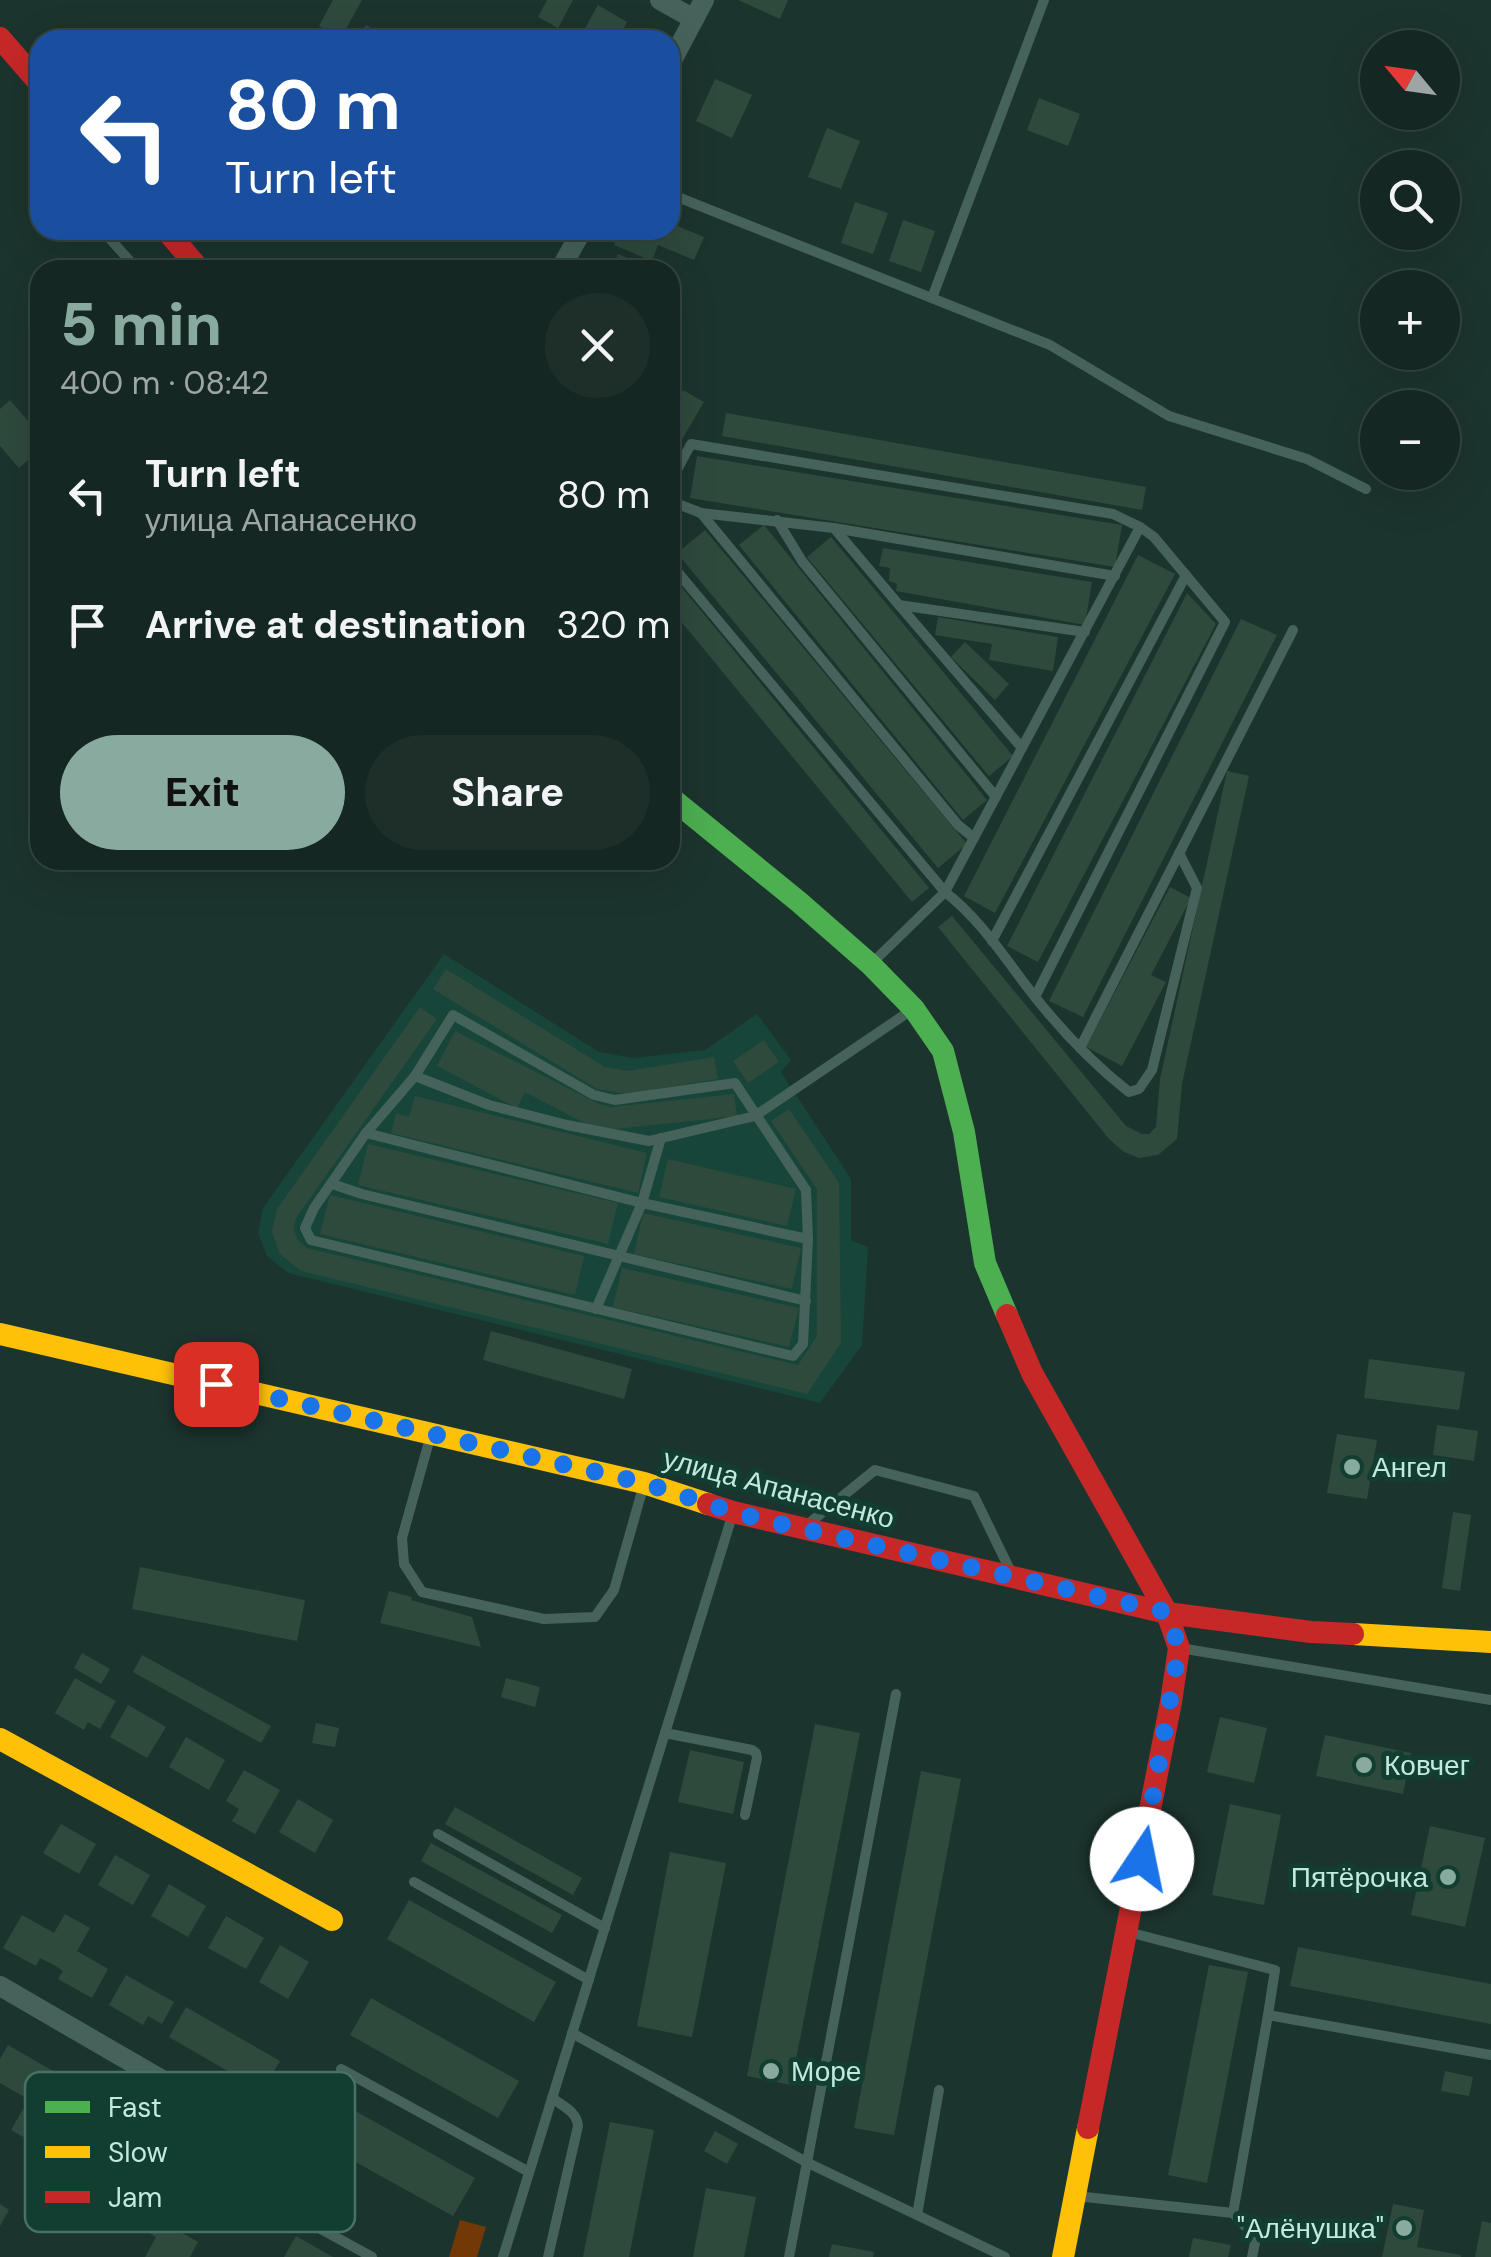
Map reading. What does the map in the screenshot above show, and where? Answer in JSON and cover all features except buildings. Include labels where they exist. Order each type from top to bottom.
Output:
[{"type":"main road","points":[[0,38],[30,72]]},
{"type":"main road","points":[[174,240],[192,260]]},
{"type":"main road","points":[[680,805],[871,965],[914,1009],[943,1051],[964,1132],[985,1262],[1032,1373],[1167,1612],[1179,1648],[1128,1932],[1063,2257]]},
{"type":"main road","name":"улица Апанасенко","points":[[0,1334],[644,1483],[733,1512],[1167,1612],[1311,1632],[1491,1642]]},
{"type":"main road","points":[[0,1739],[332,1920]]},
{"type":"street","points":[[660,0],[699,10],[680,45]]},
{"type":"street","points":[[0,1986],[148,2072]]},
{"type":"lane","points":[[932,298],[1044,0]]},
{"type":"lane","points":[[680,198],[1050,345],[1169,416],[1308,459],[1360,487]]},
{"type":"lane","points":[[111,240],[129,260]]},
{"type":"lane","points":[[680,464],[691,444],[1113,514],[1154,537],[1225,622],[1034,996]]},
{"type":"lane","points":[[680,504],[701,513],[834,528],[1115,576]]},
{"type":"lane","points":[[701,513],[958,825],[974,838]]},
{"type":"lane","points":[[777,520],[802,562],[996,797]]},
{"type":"lane","points":[[871,965],[946,892],[1140,526]]},
{"type":"lane","points":[[834,528],[1022,748]]},
{"type":"lane","points":[[680,575],[946,892],[968,910],[1034,996],[1080,1048],[1129,1092],[1138,1089],[1152,1070],[1197,888],[1179,853]]},
{"type":"lane","points":[[992,941],[1186,575]]},
{"type":"lane","points":[[898,605],[1085,632]]},
{"type":"lane","points":[[1080,1048],[1293,630]]},
{"type":"lane","points":[[414,1076],[489,1105],[649,1141],[755,1116],[914,1009]]},
{"type":"lane","points":[[452,1015],[594,1095],[615,1100],[735,1083],[806,1190],[803,1344],[792,1356],[310,1240],[305,1228],[314,1208],[366,1133],[414,1076],[452,1015]]},
{"type":"lane","points":[[366,1133],[642,1203],[808,1239]]},
{"type":"lane","points":[[596,1309],[642,1203],[661,1138]]},
{"type":"lane","points":[[332,1184],[806,1301]]},
{"type":"lane","points":[[432,1434],[402,1538],[404,1564],[422,1592],[544,1618],[595,1617],[614,1590],[644,1483]]},
{"type":"lane","points":[[802,1529],[875,1470],[974,1496],[1012,1576]]},
{"type":"lane","points":[[504,2257],[733,1512]]},
{"type":"lane","points":[[1179,1648],[1491,1700]]},
{"type":"lane","points":[[789,2257],[896,1694]]},
{"type":"lane","points":[[665,1733],[756,1753],[745,1814]]},
{"type":"lane","points":[[438,1834],[605,1928]]},
{"type":"lane","points":[[414,1882],[588,1980]]},
{"type":"lane","points":[[1128,1932],[1275,1970],[1233,2213]]},
{"type":"lane","points":[[1268,2014],[1491,2055]]},
{"type":"lane","points":[[572,2033],[808,2163],[1005,2257]]},
{"type":"lane","points":[[341,2069],[347,2072]]},
{"type":"lane","points":[[355,2077],[530,2172]]},
{"type":"lane","points":[[917,2216],[939,2090]]},
{"type":"lane","points":[[548,2257],[578,2126],[574,2114],[552,2098]]},
{"type":"lane","points":[[1076,2196],[1233,2213],[1256,2238],[1252,2257]]},
{"type":"lane","points":[[328,2232],[372,2257]]},
{"type":"shaded area","points":[[444,954],[599,1052],[633,1058],[705,1050],[757,1014],[791,1060],[781,1072],[851,1179],[851,1240],[868,1247],[862,1345],[820,1403],[288,1273],[267,1256],[258,1233],[263,1208]]},
{"type":"shaded area","points":[[460,2220],[486,2227],[477,2257],[449,2257]]},
{"type":"traffic: fast","points":[[680,805],[871,965],[914,1009],[943,1051],[964,1132],[985,1263],[1007,1315]]},
{"type":"traffic: slow","points":[[0,1334],[644,1483],[708,1504]]},
{"type":"traffic: slow","points":[[1353,1634],[1491,1642]]},
{"type":"traffic: slow","points":[[0,1739],[332,1920]]},
{"type":"traffic: slow","points":[[1063,2257],[1088,2128]]},
{"type":"traffic: jam","points":[[0,38],[30,72]]},
{"type":"traffic: jam","points":[[174,240],[192,260]]},
{"type":"traffic: jam","points":[[1007,1315],[1032,1373],[1167,1613],[1179,1648],[1088,2128]]},
{"type":"traffic: jam","points":[[708,1504],[1167,1613],[1353,1634]]},
{"type":"place","name":"Ангел","points":[[1352,1467]]},
{"type":"place","name":"Ковчег","points":[[1364,1765]]},
{"type":"place","name":"Пятёрочка","points":[[1448,1877]]},
{"type":"place","name":"Море","points":[[771,2071]]},
{"type":"place","name":"\"Алёнушка\"","points":[[1404,2228]]},
{"type":"route","points":[[216,1384],[644,1483],[768,1521],[1167,1612],[1179,1648],[1142,1859]]}]
